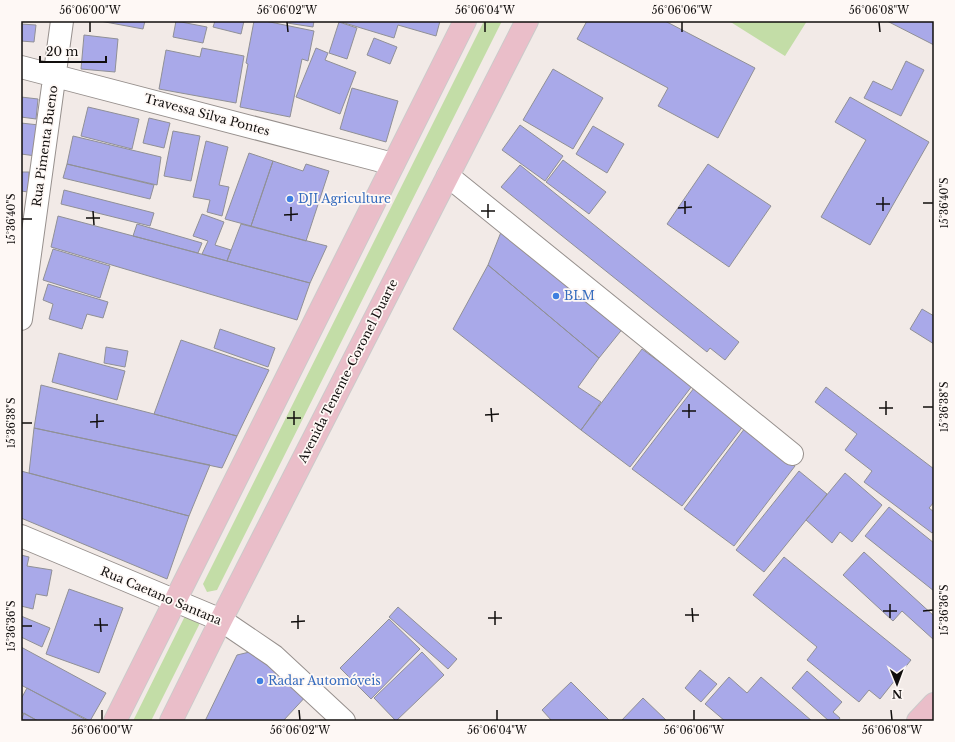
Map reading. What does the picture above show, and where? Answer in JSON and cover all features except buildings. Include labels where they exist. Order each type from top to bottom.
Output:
[{"type":"main road","points":[[115,721],[465,21]]},
{"type":"main road","name":"Avenida Tenente-Coronel Duarte","points":[[171,721],[221,620],[527,21]]},
{"type":"main road","points":[[918,721],[934,704]]},
{"type":"street","name":"Rua Pimenta Bueno","points":[[21,319],[62,21]]},
{"type":"street","name":"Travessa Silva Pontes","points":[[21,67],[55,74],[393,164]]},
{"type":"street","points":[[448,176],[792,454]]},
{"type":"street","name":"Rua Caetano Santana","points":[[21,536],[221,620],[274,656],[344,721]]},
{"type":"green space","points":[[484,21],[502,21],[217,590],[207,592],[203,584]]},
{"type":"green space","points":[[729,21],[807,21],[785,56]]},
{"type":"green space","points":[[187,615],[200,621],[199,625],[151,721],[133,721],[184,618]]},
{"type":"place","name":"DJI Agriculture","points":[[290,199]]},
{"type":"place","name":"BLM","points":[[556,296]]},
{"type":"place","name":"Radar Automóveis","points":[[260,681]]}]
